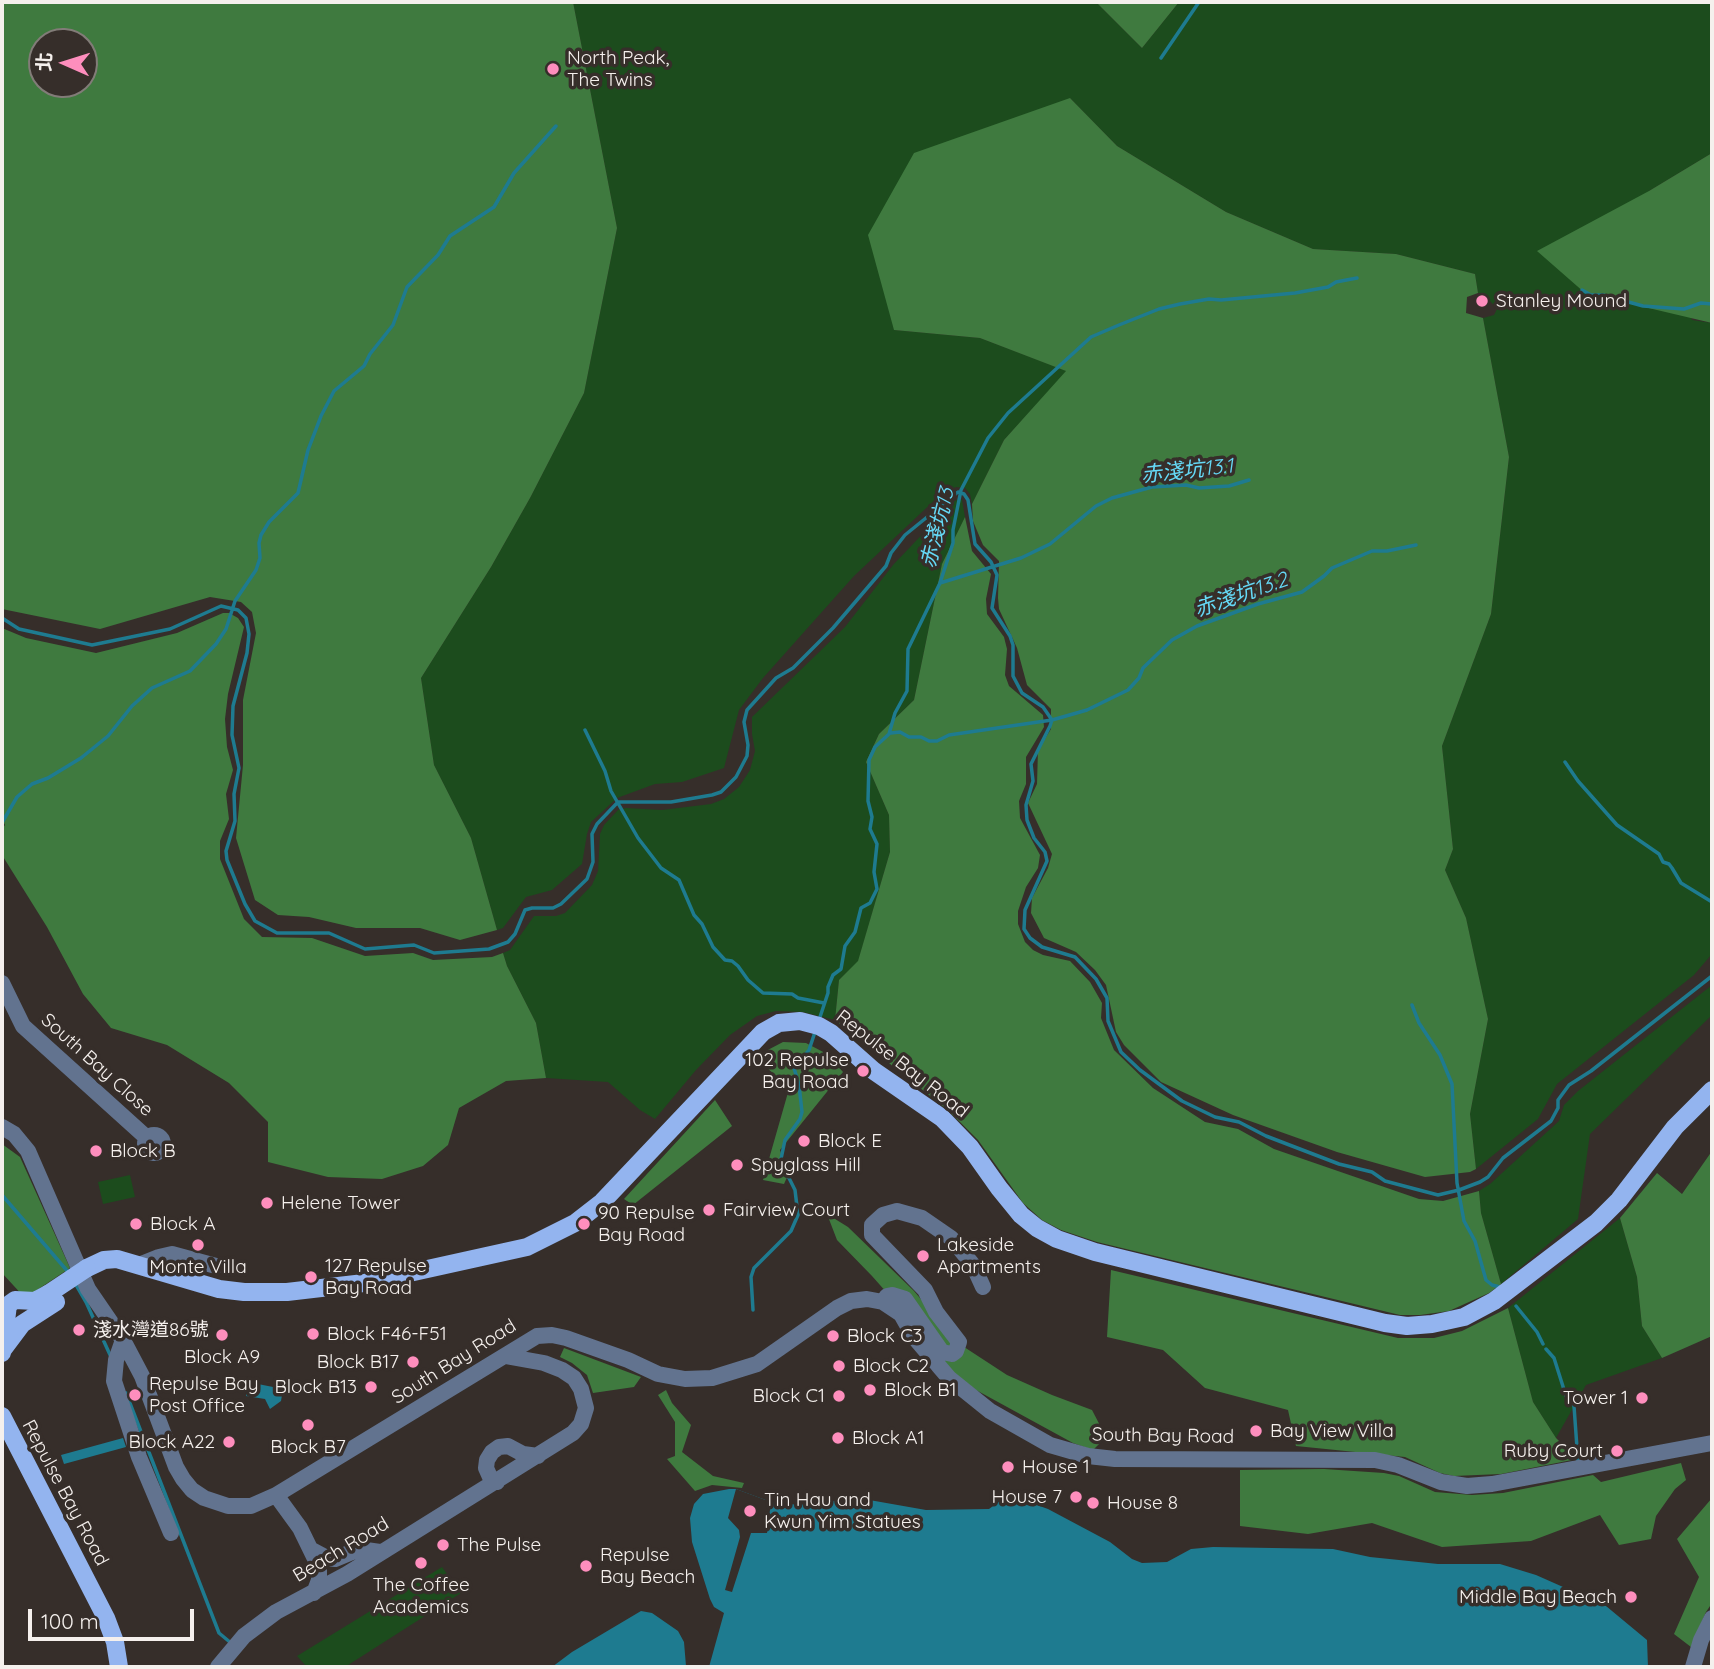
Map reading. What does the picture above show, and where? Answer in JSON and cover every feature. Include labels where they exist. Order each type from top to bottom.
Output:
[{"type":"main road","name":"Repulse Bay Road","points":[[2,1353],[11,1336],[52,1298],[90,1273],[98,1262],[112,1259],[219,1289],[276,1292],[364,1283],[527,1247],[575,1223],[602,1202],[763,1032],[779,1023],[800,1021],[819,1026],[831,1033],[874,1072],[942,1118],[970,1147],[1021,1215],[1056,1239],[1095,1252],[1385,1323],[1407,1326],[1464,1317],[1494,1301],[1596,1223],[1619,1200],[1675,1126],[1712,1090]]},
{"type":"main road","name":"Repulse Bay Road","points":[[2,1353],[10,1301],[52,1298]]},
{"type":"main road","points":[[10,1301],[30,1309],[25,1322]]},
{"type":"main road","name":"Repulse Bay Road","points":[[3,1424],[106,1618],[115,1642],[119,1667]]},
{"type":"street","name":"South Bay Close","points":[[2,983],[23,1026],[147,1139]]},
{"type":"street","name":"South Bay Road","points":[[2,1127],[14,1134],[28,1150],[89,1289],[142,1376],[176,1467],[192,1490],[228,1506],[251,1506],[276,1495],[537,1336],[552,1335],[628,1360],[658,1374],[685,1379],[712,1378],[757,1364],[837,1308],[851,1301],[867,1299],[883,1302],[901,1314],[930,1358],[990,1411],[1050,1445],[1088,1456],[1128,1459],[1375,1460],[1398,1465],[1441,1482],[1467,1486],[1492,1484],[1712,1443]]},
{"type":"street","points":[[883,1302],[887,1296],[892,1295],[905,1299],[942,1352],[957,1352],[959,1342],[936,1312],[925,1290],[872,1235],[872,1225],[883,1216],[897,1211],[922,1218],[951,1238],[967,1255],[983,1287]]},
{"type":"street","points":[[139,1265],[172,1254],[216,1266]]},
{"type":"street","points":[[121,1344],[114,1381],[139,1457],[171,1533]]},
{"type":"street","name":"Beach Road","points":[[218,1667],[244,1636],[275,1612],[314,1593],[497,1482],[573,1433],[582,1424],[586,1402],[574,1378],[544,1363],[505,1356]]},
{"type":"street","points":[[497,1482],[490,1477],[486,1468],[487,1460],[499,1447],[508,1446],[523,1454],[538,1456]]},
{"type":"street","points":[[276,1495],[294,1517],[319,1566],[320,1574],[314,1593]]},
{"type":"street","points":[[312,1550],[335,1559],[359,1549],[380,1552]]},
{"type":"street","points":[[1693,1667],[1701,1640],[1712,1618]]},
{"type":"green space","points":[[2,2],[573,2],[617,228],[584,393],[491,567],[421,678],[434,765],[471,838],[497,930],[460,940],[420,928],[356,928],[309,917],[278,915],[255,900],[236,838],[243,765],[243,700],[256,633],[252,612],[241,602],[210,597],[100,629],[2,609]]},
{"type":"green space","points":[[573,2],[1096,2],[1142,48],[1179,2],[1712,2],[1712,153],[1649,191],[1692,320],[1712,323],[1712,948],[1711,955],[1694,975],[1557,1084],[1538,1119],[1476,1169],[1470,1114],[1488,1019],[1466,918],[1445,870],[1453,849],[1442,746],[1491,614],[1509,457],[1483,318],[1494,315],[1497,309],[1484,294],[1478,293],[1475,274],[1396,254],[1313,249],[1226,212],[1117,146],[1070,98],[894,330],[980,338],[1067,371],[1004,440],[972,504],[970,494],[965,488],[956,487],[939,496],[854,576],[763,678],[739,710],[724,768],[682,782],[655,784],[617,798],[591,822],[582,864],[552,890],[526,897],[503,928],[497,930],[471,838],[434,765],[421,678],[491,567],[584,393],[617,228]]},
{"type":"green space","points":[[1096,2],[1179,2],[1142,48]]},
{"type":"green space","points":[[1070,98],[1117,146],[1226,212],[1313,249],[1396,254],[1475,274],[1478,293],[1467,297],[1466,313],[1483,318],[1509,457],[1491,614],[1442,746],[1453,849],[1445,870],[1466,918],[1488,1019],[1470,1114],[1476,1169],[1470,1172],[1425,1177],[1337,1152],[1233,1115],[1161,1082],[1124,1045],[1116,1032],[1106,985],[1095,970],[1076,952],[1044,938],[1031,913],[1032,898],[1048,868],[1052,854],[1028,803],[1037,784],[1038,750],[1051,729],[1051,709],[1027,685],[1017,648],[999,609],[999,561],[983,545],[973,521],[972,504],[1004,440],[1066,371],[980,338],[894,330],[868,235],[914,153]]},
{"type":"green space","points":[[1712,153],[1712,323],[1585,293],[1537,251],[1649,191]]},
{"type":"green space","points":[[958,499],[962,500],[965,517],[942,564],[914,700],[879,734],[866,762],[889,815],[890,852],[858,962],[839,980],[835,1020],[803,1012],[776,1011],[757,1016],[730,1035],[655,1119],[640,1110],[608,1082],[546,1078],[536,1023],[503,953],[510,950],[534,916],[556,916],[565,913],[592,885],[598,871],[600,834],[604,825],[618,810],[662,810],[711,804],[724,799],[739,787],[750,770],[755,751],[752,717],[845,627],[893,565]]},
{"type":"green space","points":[[965,517],[972,551],[991,574],[986,599],[987,614],[1004,637],[1007,649],[1005,675],[1009,686],[1043,715],[1044,727],[1026,757],[1026,784],[1019,801],[1020,818],[1040,855],[1038,868],[1026,887],[1018,911],[1018,924],[1025,942],[1043,955],[1070,961],[1090,982],[1102,1003],[1101,1018],[1114,1050],[1153,1088],[1205,1122],[1238,1129],[1274,1149],[1419,1199],[1443,1201],[1479,1191],[1481,1213],[1501,1284],[1489,1293],[1449,1311],[1400,1315],[1097,1242],[1061,1230],[1042,1220],[1023,1203],[978,1140],[949,1111],[835,1020],[839,980],[858,961],[890,852],[889,815],[866,762],[879,734],[914,700],[942,564]]},
{"type":"green space","points":[[223,613],[238,618],[244,627],[228,694],[225,719],[227,747],[233,770],[226,794],[229,819],[220,841],[220,859],[244,919],[262,937],[312,938],[365,956],[413,953],[433,960],[492,957],[503,953],[536,1023],[546,1078],[506,1081],[459,1108],[448,1145],[423,1166],[382,1179],[328,1177],[268,1162],[268,1122],[229,1083],[167,1045],[111,1028],[83,994],[47,927],[2,855],[2,829],[5,825],[2,819],[2,628],[26,638],[96,653],[177,633]]},
{"type":"green space","points":[[1712,985],[1712,1015],[1590,1134],[1578,1219],[1501,1284],[1481,1213],[1479,1191],[1559,1121],[1564,1105],[1578,1091]]},
{"type":"green space","points":[[783,1042],[806,1043],[827,1054],[843,1072],[780,1150],[788,1175],[784,1184],[763,1180],[789,1089],[760,1061],[762,1053]]},
{"type":"green space","points":[[715,1100],[732,1126],[633,1205],[624,1199]]},
{"type":"green space","points":[[2,1144],[20,1157],[70,1268],[25,1298],[2,1273]]},
{"type":"green space","points":[[1712,1151],[1712,1336],[1662,1358],[1642,1326],[1637,1277],[1620,1218],[1657,1173],[1682,1194]]},
{"type":"green space","points":[[130,1175],[135,1197],[103,1204],[98,1182]]},
{"type":"green space","points":[[827,1214],[848,1227],[914,1291],[958,1343],[1007,1375],[1092,1410],[1106,1437],[1093,1450],[1073,1443],[976,1390],[934,1358],[903,1311],[837,1240]]},
{"type":"green space","points":[[1620,1218],[1637,1277],[1642,1326],[1662,1358],[1586,1385],[1556,1438],[1533,1402],[1508,1308]]},
{"type":"green space","points":[[1111,1270],[1398,1338],[1434,1338],[1462,1331],[1508,1308],[1533,1402],[1556,1438],[1577,1459],[1501,1474],[1454,1476],[1440,1473],[1405,1457],[1296,1446],[1288,1410],[1205,1388],[1163,1350],[1107,1337]]},
{"type":"green space","points":[[564,1348],[641,1377],[634,1387],[593,1393],[587,1375],[560,1357]]},
{"type":"green space","points":[[666,1390],[672,1403],[691,1425],[682,1452],[713,1476],[744,1483],[742,1488],[712,1485],[695,1491],[667,1459],[675,1456],[675,1422],[658,1395]]},
{"type":"green space","points":[[1681,1463],[1686,1480],[1675,1489],[1656,1516],[1651,1539],[1619,1545],[1600,1515],[1531,1541],[1442,1547],[1372,1523],[1308,1534],[1240,1526],[1240,1470],[1324,1469],[1384,1473],[1399,1476],[1435,1492],[1472,1495],[1503,1493],[1593,1475],[1601,1482]]},
{"type":"green space","points":[[1712,1498],[1712,1603],[1691,1647],[1674,1634],[1699,1577],[1677,1539]]},
{"type":"green space","points":[[442,1567],[461,1593],[345,1667],[307,1667],[297,1656]]},
{"type":"water","points":[[248,1382],[283,1389],[281,1401],[270,1409],[265,1399],[246,1396]]},
{"type":"water","points":[[123,1438],[126,1447],[64,1464],[61,1455]]},
{"type":"water","points":[[729,1489],[771,1502],[799,1505],[858,1498],[926,1510],[989,1509],[1000,1501],[1034,1504],[1110,1542],[1132,1559],[1142,1563],[1167,1562],[1191,1549],[1213,1547],[1333,1549],[1370,1557],[1438,1564],[1500,1564],[1536,1575],[1606,1606],[1647,1640],[1648,1667],[709,1667],[724,1613],[714,1607],[710,1599],[692,1542],[690,1518],[694,1504],[703,1494]]},
{"type":"water","points":[[641,1611],[652,1613],[678,1631],[684,1642],[686,1666],[552,1667],[572,1652]]},
{"type":"pier","points":[[736,1489],[771,1502],[767,1533],[751,1533],[732,1592],[725,1590],[740,1537],[739,1530],[728,1518]]},
{"type":"waterway","points":[[1161,58],[1199,2]]},
{"type":"waterway","points":[[3,821],[17,797],[32,784],[48,778],[81,758],[108,736],[132,706],[152,688],[190,671],[216,644],[226,629],[235,601],[256,570],[260,558],[261,535],[269,522],[298,493],[308,450],[334,391],[364,366],[393,325],[407,287],[438,255],[450,236],[494,207],[514,173],[556,126]]},
{"type":"waterway","name":"赤淺坑13","points":[[820,1017],[828,987],[833,975],[841,969],[845,946],[855,932],[861,908],[870,903],[877,889],[874,872],[877,844],[870,829],[872,817],[868,801],[869,760],[875,747],[889,734],[895,713],[907,691],[908,649],[940,583],[953,543],[961,490],[988,438],[1008,413],[1091,337],[1159,309],[1180,304],[1209,299],[1295,293],[1357,278]]},
{"type":"waterway","points":[[1582,290],[1591,295],[1603,295],[1643,306],[1684,309],[1701,303],[1712,304]]},
{"type":"waterway","name":"赤淺坑13.1","points":[[940,583],[1021,558],[1050,544],[1096,506],[1112,498],[1152,487],[1229,486],[1249,480]]},
{"type":"waterway","points":[[2,618],[19,629],[92,645],[170,629],[221,606],[238,610],[246,618],[249,634],[247,653],[233,706],[232,735],[239,768],[234,794],[235,821],[226,851],[245,904],[255,921],[277,933],[329,933],[365,949],[414,945],[434,953],[489,949],[508,942],[515,934],[525,910],[553,908],[561,904],[587,879],[593,862],[592,834],[597,824],[618,802],[671,802],[721,792],[736,777],[747,756],[744,722],[747,710],[776,678],[793,668],[833,628],[886,566],[891,553],[905,535],[958,492],[964,494],[968,500],[975,544],[991,562],[997,575],[992,608],[1013,645],[1013,676],[1022,693],[1043,707],[1052,720],[1031,764],[1033,781],[1026,805],[1027,820],[1034,838],[1045,852],[1047,861],[1025,910],[1024,929],[1030,938],[1042,947],[1075,957],[1096,979],[1107,998],[1108,1021],[1121,1052],[1140,1070],[1182,1101],[1215,1117],[1239,1122],[1266,1136],[1339,1164],[1372,1172],[1385,1181],[1438,1195],[1459,1190],[1488,1177],[1503,1158],[1551,1121],[1558,1108],[1558,1100],[1569,1085],[1591,1071],[1712,976]]},
{"type":"waterway","name":"赤淺坑13.2","points":[[891,733],[900,732],[909,737],[937,741],[949,735],[1052,720],[1087,710],[1128,690],[1139,678],[1143,668],[1172,640],[1197,626],[1258,604],[1302,592],[1332,568],[1372,551],[1416,545]]},
{"type":"waterway","points":[[585,730],[605,771],[611,791],[638,838],[661,868],[679,880],[694,915],[702,924],[713,947],[725,960],[738,966],[748,980],[763,993],[792,994],[798,998],[824,1003]]},
{"type":"waterway","points":[[1565,762],[1617,825],[1659,854],[1681,883],[1712,902]]},
{"type":"waterway","points":[[1412,1005],[1419,1023],[1440,1055],[1452,1084],[1457,1183],[1464,1221],[1475,1241],[1486,1280],[1500,1287]]},
{"type":"waterway","name":"赤淺坑13","points":[[753,1310],[751,1277],[754,1268],[791,1231],[798,1215],[795,1190],[784,1174],[781,1159],[785,1140],[802,1112],[794,1068],[809,1050],[815,1032]]},
{"type":"waterway","points":[[2,1195],[69,1273]]},
{"type":"waterway","points":[[75,1283],[111,1357]]},
{"type":"waterway","points":[[1516,1306],[1543,1344]]},
{"type":"waterway","points":[[1546,1349],[1554,1358],[1566,1396],[1574,1406],[1578,1462]]},
{"type":"waterway","points":[[126,1393],[219,1633],[231,1643]]},
{"type":"place","name":"North Peak, The Twins","points":[[553,69]]},
{"type":"place","name":"Stanley Mound","points":[[1482,301]]},
{"type":"place","name":"102 Repulse Bay Road","points":[[863,1071]]},
{"type":"place","name":"Block E","points":[[804,1141]]},
{"type":"place","name":"Block B","points":[[96,1151]]},
{"type":"place","name":"Spyglass Hill","points":[[737,1165]]},
{"type":"place","name":"Helene Tower","points":[[267,1203]]},
{"type":"place","name":"Fairview Court","points":[[709,1210]]},
{"type":"place","name":"Block A","points":[[136,1224]]},
{"type":"place","name":"90 Repulse Bay Road","points":[[584,1224]]},
{"type":"place","name":"Monte Villa","points":[[198,1245]]},
{"type":"place","name":"Lakeside Apartments","points":[[923,1256]]},
{"type":"place","name":"127 Repulse Bay Road","points":[[311,1277]]},
{"type":"place","name":"淺水灣道86號","points":[[79,1330]]},
{"type":"place","name":"Block F46-F51","points":[[313,1334]]},
{"type":"place","name":"Block A9","points":[[222,1335]]},
{"type":"place","name":"Block C3","points":[[833,1336]]},
{"type":"place","name":"Block B17","points":[[413,1362]]},
{"type":"place","name":"Block C2","points":[[839,1366]]},
{"type":"place","name":"Block B13","points":[[371,1387]]},
{"type":"place","name":"Block B1","points":[[870,1390]]},
{"type":"place","name":"Repulse Bay Post Office","points":[[135,1395]]},
{"type":"place","name":"Block C1","points":[[839,1396]]},
{"type":"place","name":"Tower 1","points":[[1642,1398]]},
{"type":"place","name":"Block B7","points":[[308,1425]]},
{"type":"place","name":"Bay View Villa","points":[[1256,1431]]},
{"type":"place","name":"Block A1","points":[[838,1438]]},
{"type":"place","name":"Block A22","points":[[229,1442]]},
{"type":"place","name":"Ruby Court","points":[[1617,1451]]},
{"type":"place","name":"House 1","points":[[1008,1467]]},
{"type":"place","name":"House 7","points":[[1076,1497]]},
{"type":"place","name":"House 8","points":[[1093,1503]]},
{"type":"place","name":"Tin Hau and Kwun Yim Statues","points":[[750,1511]]},
{"type":"place","name":"The Pulse","points":[[443,1545]]},
{"type":"place","name":"The Coffee Academics","points":[[421,1563]]},
{"type":"place","name":"Repulse Bay Beach","points":[[586,1566]]},
{"type":"place","name":"Middle Bay Beach","points":[[1631,1597]]}]
